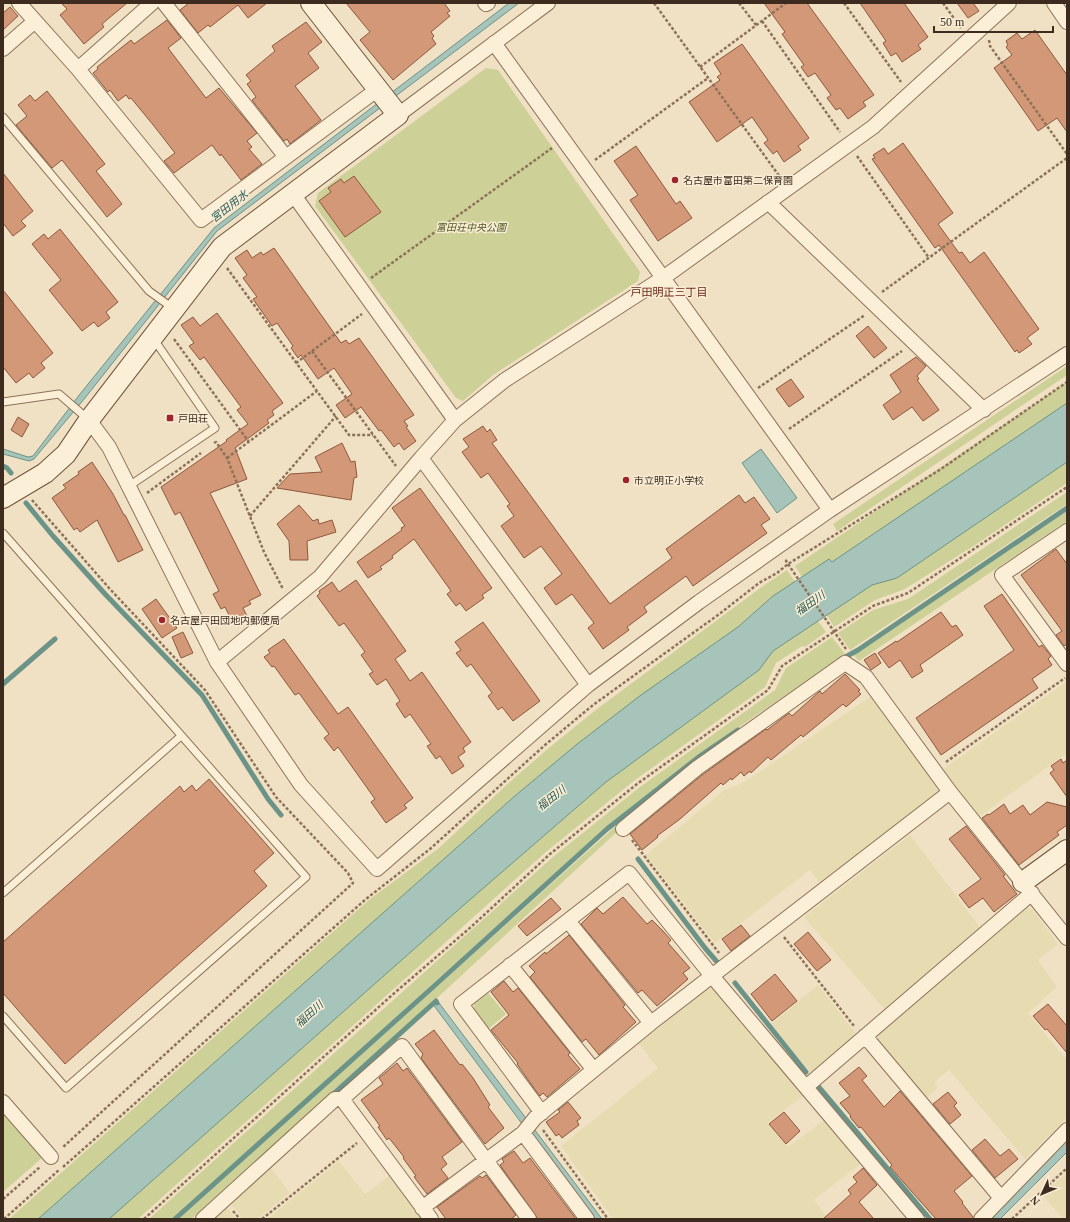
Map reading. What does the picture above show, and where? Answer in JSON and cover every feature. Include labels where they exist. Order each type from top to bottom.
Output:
[{"type":"street","points":[[19,3],[78,69],[201,220],[286,157],[494,43],[548,3]]},
{"type":"street","points":[[78,69],[152,3]]},
{"type":"street","points":[[164,3],[286,157]]},
{"type":"street","points":[[311,3],[387,101]]},
{"type":"street","points":[[217,662],[320,577],[454,420],[505,380],[663,278],[873,127],[1009,3]]},
{"type":"street","points":[[1054,3],[1067,22]]},
{"type":"street","points":[[3,49],[35,21]]},
{"type":"street","points":[[494,43],[585,167],[830,510]]},
{"type":"street","points":[[3,498],[45,473],[66,454],[84,416],[161,335],[169,306],[222,247],[293,194],[387,101]]},
{"type":"street","points":[[293,194],[454,420]]},
{"type":"street","points":[[768,202],[984,410]]},
{"type":"street","points":[[84,416],[109,447],[217,662],[301,785],[377,869],[588,685],[699,602],[830,510],[1067,354]]},
{"type":"street","points":[[421,458],[588,685]]},
{"type":"street","points":[[1067,531],[1002,575],[1067,664]]},
{"type":"street","points":[[623,828],[697,768],[845,663],[866,677],[950,792],[1067,938]]},
{"type":"street","points":[[422,1208],[486,1160],[651,1023],[950,792]]},
{"type":"street","points":[[806,1087],[864,1037],[1067,850]]},
{"type":"street","points":[[587,1219],[461,1004],[629,873],[712,976],[917,1219]]},
{"type":"street","points":[[568,921],[651,1023]]},
{"type":"street","points":[[510,965],[594,1070]]},
{"type":"street","points":[[864,1037],[1001,1198]]},
{"type":"street","points":[[203,1219],[335,1099],[342,1099],[402,1046],[529,1219]]},
{"type":"street","points":[[342,1099],[431,1219]]},
{"type":"street","points":[[3,1102],[51,1157]]},
{"type":"street","points":[[981,1219],[1067,1130]]},
{"type":"lane","points":[[3,117],[149,290],[169,306]]},
{"type":"lane","points":[[129,486],[216,428],[161,335]]},
{"type":"lane","points":[[3,402],[59,394],[84,416]]},
{"type":"lane","points":[[3,533],[306,877],[66,1088],[3,1016]]},
{"type":"lane","points":[[3,893],[181,736]]},
{"type":"path","points":[[654,3],[788,188]]},
{"type":"path","points":[[739,3],[756,25]]},
{"type":"path","points":[[700,67],[786,3]]},
{"type":"path","points":[[844,3],[910,94]]},
{"type":"path","points":[[943,3],[970,40]]},
{"type":"path","points":[[762,21],[929,258]]},
{"type":"path","points":[[981,29],[990,40],[990,46],[1067,154]]},
{"type":"path","points":[[585,167],[708,78]]},
{"type":"path","points":[[360,287],[564,139]]},
{"type":"path","points":[[748,395],[874,304],[929,258],[1067,158]]},
{"type":"path","points":[[223,263],[349,435],[373,435]]},
{"type":"path","points":[[296,363],[367,311]]},
{"type":"path","points":[[161,335],[249,442]]},
{"type":"path","points":[[778,437],[914,343]]},
{"type":"path","points":[[312,351],[396,467]]},
{"type":"path","points":[[4,1219],[366,899],[430,849],[545,745],[593,705],[718,615],[759,583],[941,469],[1067,382]]},
{"type":"path","points":[[227,458],[317,391]]},
{"type":"path","points":[[250,516],[336,416]]},
{"type":"path","points":[[209,447],[216,442],[227,458],[264,552],[285,593]]},
{"type":"path","points":[[145,494],[203,452]]},
{"type":"path","points":[[144,1219],[391,996],[471,927],[550,854],[637,784],[768,690],[782,666],[873,606],[908,593],[1067,486]]},
{"type":"path","points":[[3,1199],[353,883],[348,872],[276,798],[205,690],[109,588],[21,487]]},
{"type":"path","points":[[788,564],[845,647]]},
{"type":"path","points":[[934,771],[1067,677]]},
{"type":"path","points":[[623,828],[727,965]]},
{"type":"path","points":[[776,927],[864,1037]]},
{"type":"path","points":[[531,1123],[608,1219]]},
{"type":"path","points":[[262,1219],[368,1134]]},
{"type":"path","points":[[1012,1219],[1067,1168]]},
{"type":"shaded area","points":[[1067,681],[1067,753],[980,816],[942,770]]},
{"type":"shaded area","points":[[873,695],[940,786],[937,795],[822,886],[810,870],[715,943],[646,855],[723,791],[746,781]]},
{"type":"shaded area","points":[[910,835],[982,930],[886,1011],[804,917]]},
{"type":"shaded area","points":[[1024,907],[1032,909],[1058,944],[1038,960],[1057,987],[1028,1013],[1067,1060],[1067,1117],[1025,1159],[949,1070],[934,1082],[938,1088],[924,1100],[872,1037]]},
{"type":"shaded area","points":[[818,985],[856,1034],[812,1074],[771,1024]]},
{"type":"shaded area","points":[[707,989],[714,989],[805,1095],[767,1123],[788,1147],[826,1119],[863,1162],[814,1200],[828,1219],[613,1219],[561,1146],[658,1068],[639,1044]]},
{"type":"shaded area","points":[[339,1161],[365,1194],[389,1176],[422,1219],[267,1219]]},
{"type":"shaded area","points":[[268,1164],[290,1193],[257,1219],[243,1219],[228,1200]]},
{"type":"shaded area","points":[[1067,1173],[1067,1219],[1063,1219],[1042,1194]]},
{"type":"shaded area","points":[[224,1204],[236,1219],[208,1219]]},
{"type":"green space","name":"富田荘中央公園","points":[[486,68],[498,70],[640,272],[638,281],[493,375],[463,401],[456,398],[315,206],[318,193]]},
{"type":"green space","points":[[1067,366],[1067,375],[837,531],[833,524]]},
{"type":"green space","points":[[1067,382],[1067,403],[831,563],[829,560],[802,577],[795,566]]},
{"type":"green space","points":[[1067,462],[1067,483],[975,545],[905,589],[875,600],[834,627],[827,615],[872,585],[897,578]]},
{"type":"green space","points":[[1067,492],[1067,504],[850,650],[838,633],[873,610],[908,599]]},
{"type":"green space","points":[[1067,511],[1067,521],[859,661],[854,655]]},
{"type":"green space","points":[[787,570],[795,582],[773,596],[738,627],[641,695],[576,745],[516,795],[38,1219],[9,1219],[370,899],[439,848],[550,747],[597,709],[763,586]]},
{"type":"green space","points":[[818,621],[826,632],[805,647],[802,646],[776,663],[765,687],[635,780],[547,851],[138,1219],[109,1219],[465,904],[606,782],[759,670],[773,651]]},
{"type":"green space","points":[[832,637],[845,654],[697,756],[604,829],[172,1219],[149,1219],[553,857],[640,787],[775,690],[786,668]]},
{"type":"green space","points":[[617,825],[620,829],[436,999],[191,1219],[178,1219]]},
{"type":"green space","points":[[488,993],[506,1014],[487,1030],[474,1016],[474,1004]]},
{"type":"green space","points":[[3,1107],[43,1152],[42,1158],[3,1192]]},
{"type":"water","points":[[509,3],[519,3],[217,231],[85,398],[34,459],[29,461],[3,454],[3,449],[28,457],[33,456],[80,394],[214,228]]},
{"type":"water","name":"福田川","points":[[1067,403],[1067,462],[897,578],[872,585],[773,651],[759,670],[606,782],[465,904],[109,1219],[38,1219],[516,795],[576,745],[641,695],[738,627],[773,596],[829,559],[832,562]]},
{"type":"water","points":[[761,449],[797,498],[777,513],[742,463]]},
{"type":"water","points":[[436,999],[602,1219],[593,1219],[432,1003]]},
{"type":"water","points":[[1067,1140],[1067,1152],[1000,1219],[989,1219]]},
{"type":"building","points":[[61,3],[127,3],[102,24],[104,27],[84,44],[60,15],[67,9]]},
{"type":"building","points":[[189,3],[267,3],[248,18],[238,5],[210,27],[208,25],[198,33],[180,10]]},
{"type":"building","points":[[346,3],[444,3],[450,11],[447,13],[450,16],[431,32],[434,36],[432,38],[436,44],[393,80],[360,40],[370,32]]},
{"type":"building","points":[[764,3],[807,3],[874,95],[863,102],[866,106],[848,119],[840,108],[836,110],[827,98],[831,95],[815,73],[808,77],[801,67],[804,65],[782,34],[785,32]]},
{"type":"building","points":[[860,3],[904,3],[928,37],[918,45],[921,49],[902,62],[896,53],[891,56],[883,43],[886,41]]},
{"type":"building","points":[[957,3],[973,3],[979,11],[968,18]]},
{"type":"building","points":[[10,7],[18,16],[3,30],[3,13]]},
{"type":"building","points":[[167,20],[181,38],[168,48],[206,98],[219,88],[257,133],[247,141],[252,147],[249,149],[262,164],[241,180],[212,145],[174,173],[164,161],[175,153],[154,126],[131,98],[129,99],[126,95],[118,101],[110,90],[108,92],[93,73],[98,69],[97,67],[131,40],[134,44]]},
{"type":"building","points":[[306,22],[322,42],[308,53],[319,68],[295,86],[321,120],[290,144],[287,139],[284,141],[252,100],[256,97],[247,84],[251,81],[246,75],[275,51],[272,46]]},
{"type":"building","points":[[1035,30],[1067,75],[1067,132],[1057,118],[1038,131],[994,68],[1012,55],[1006,47],[1008,45],[1006,41],[1017,33],[1022,39]]},
{"type":"building","points":[[742,44],[809,138],[798,146],[801,150],[784,162],[777,151],[773,154],[764,143],[768,140],[752,117],[717,142],[689,102],[720,80],[717,77],[721,74],[714,63]]},
{"type":"building","points":[[47,91],[105,164],[96,171],[122,204],[107,217],[62,160],[52,168],[16,125],[27,116],[18,105],[30,95],[35,101]]},
{"type":"building","points":[[903,143],[953,213],[938,224],[959,253],[962,252],[970,263],[984,252],[1039,329],[1027,338],[1032,344],[1019,353],[1017,350],[1015,352],[939,245],[935,248],[872,159],[875,158],[873,155],[884,148],[888,154]]},
{"type":"building","points":[[636,146],[676,204],[680,201],[692,218],[658,241],[630,200],[638,195],[614,161]]},
{"type":"building","points":[[3,173],[33,211],[21,221],[26,226],[13,236],[3,223]]},
{"type":"building","points":[[354,176],[381,212],[345,237],[319,201],[331,192],[328,188],[341,179],[344,183]]},
{"type":"building","points":[[60,229],[118,302],[106,312],[110,318],[98,327],[94,322],[82,331],[49,290],[61,280],[32,244],[44,234],[48,239]]},
{"type":"building","points":[[274,248],[341,343],[346,340],[349,344],[359,338],[414,415],[404,421],[408,426],[406,427],[416,441],[404,450],[399,443],[394,447],[381,430],[379,431],[361,407],[345,418],[336,405],[352,394],[334,368],[318,379],[301,355],[298,358],[291,348],[293,346],[277,323],[272,326],[253,299],[257,297],[243,278],[247,275],[235,258],[247,250],[252,258],[261,252],[263,255]]},
{"type":"building","points":[[3,290],[53,353],[41,363],[45,368],[33,378],[29,373],[16,383],[3,367]]},
{"type":"building","points":[[217,313],[283,403],[272,411],[274,415],[267,420],[269,423],[235,448],[247,479],[210,493],[261,595],[249,601],[251,604],[243,608],[248,618],[234,625],[225,607],[221,609],[213,594],[219,591],[180,512],[175,515],[161,487],[227,441],[226,440],[248,424],[237,410],[241,407],[204,357],[200,360],[189,346],[194,343],[181,325],[193,317],[200,326]]},
{"type":"building","points":[[868,326],[887,348],[874,358],[856,336]]},
{"type":"building","points":[[916,357],[926,366],[917,376],[919,379],[917,380],[939,410],[923,421],[912,407],[893,420],[883,405],[901,392],[890,375]]},
{"type":"building","points":[[791,379],[804,397],[789,407],[776,389]]},
{"type":"building","points":[[18,417],[29,424],[22,437],[11,430]]},
{"type":"building","points":[[483,426],[487,432],[490,429],[497,440],[492,443],[610,604],[672,558],[666,549],[739,495],[745,503],[754,497],[770,519],[761,525],[767,533],[693,586],[686,576],[644,607],[647,612],[627,627],[629,630],[603,649],[588,628],[594,623],[572,594],[556,605],[544,588],[562,574],[541,546],[524,558],[501,526],[514,516],[507,506],[510,504],[488,473],[481,478],[462,452],[469,447],[463,439]]},
{"type":"building","points":[[342,443],[351,462],[355,461],[357,477],[354,478],[351,500],[277,488],[290,474],[322,472],[315,457]]},
{"type":"building","points":[[92,462],[113,494],[143,550],[118,562],[97,520],[80,532],[77,528],[74,530],[52,498],[66,488],[63,485],[79,474],[78,472]]},
{"type":"building","points":[[420,488],[492,588],[482,595],[484,598],[466,611],[460,603],[456,606],[447,594],[451,591],[414,539],[392,556],[393,558],[380,567],[382,569],[368,578],[357,562],[402,530],[401,528],[405,526],[392,508]]},
{"type":"building","points":[[299,505],[313,521],[318,519],[319,524],[332,520],[336,532],[307,541],[308,560],[290,560],[289,541],[277,524]]},
{"type":"building","points":[[1056,549],[1067,564],[1067,644],[1064,646],[1056,635],[1062,631],[1021,575]]},
{"type":"building","points":[[356,580],[406,651],[395,659],[410,681],[422,672],[471,742],[463,748],[465,752],[458,757],[464,766],[452,774],[440,756],[436,759],[427,746],[431,744],[410,714],[405,718],[396,704],[400,701],[386,679],[377,685],[369,674],[373,672],[361,655],[365,652],[344,623],[339,626],[317,596],[320,593],[319,591],[332,582],[339,592]]},
{"type":"building","points":[[1002,594],[1039,647],[1042,645],[1051,656],[1048,659],[1052,665],[1032,679],[1038,688],[941,755],[916,718],[1014,650],[984,606]]},
{"type":"building","points":[[156,599],[177,628],[162,638],[142,609]]},
{"type":"building","points":[[941,612],[952,627],[956,625],[963,635],[920,665],[923,671],[912,678],[900,660],[889,668],[878,653]]},
{"type":"building","points":[[483,622],[540,701],[513,721],[502,707],[498,710],[488,696],[492,693],[471,664],[467,667],[456,653],[461,650],[455,642]]},
{"type":"building","points":[[183,632],[193,653],[181,658],[172,637]]},
{"type":"building","points":[[284,639],[338,714],[348,707],[413,798],[404,805],[407,808],[386,823],[371,802],[375,799],[338,747],[334,751],[324,738],[329,734],[299,693],[295,695],[274,666],[272,667],[264,657],[270,653],[268,650]]},
{"type":"building","points":[[875,653],[881,663],[871,670],[864,660]]},
{"type":"building","points":[[845,674],[860,690],[858,691],[861,694],[846,707],[843,704],[803,737],[801,735],[771,760],[768,757],[751,773],[750,771],[744,776],[741,772],[732,780],[731,778],[723,785],[721,783],[642,850],[630,834],[702,775],[789,713],[792,716],[820,691],[822,694]]},
{"type":"building","points":[[1061,759],[1063,763],[1067,760],[1067,797],[1050,773],[1054,770],[1051,766]]},
{"type":"building","points":[[209,779],[274,853],[254,871],[267,886],[65,1064],[3,993],[3,942],[180,786],[184,792],[192,785],[196,791]]},
{"type":"building","points":[[1047,802],[1067,807],[1067,825],[1057,832],[1059,835],[1019,865],[982,818],[988,814],[989,815],[1004,804],[1010,814],[1023,805],[1030,815]]},
{"type":"building","points":[[966,826],[1005,875],[1003,876],[1017,894],[994,912],[983,898],[969,908],[959,895],[981,879],[949,839]]},
{"type":"building","points":[[623,897],[647,924],[652,920],[663,931],[671,940],[668,943],[690,968],[683,973],[688,979],[657,1006],[642,990],[638,993],[581,924],[597,908],[603,914]]},
{"type":"building","points":[[551,898],[561,909],[527,936],[518,926]]},
{"type":"building","points":[[741,925],[750,936],[731,951],[722,939]]},
{"type":"building","points":[[808,932],[831,960],[817,971],[794,944]]},
{"type":"building","points":[[569,935],[625,1005],[623,1007],[636,1022],[599,1055],[586,1039],[582,1042],[530,977],[535,972],[529,966],[545,952],[546,954]]},
{"type":"building","points":[[775,974],[797,1001],[772,1021],[751,994]]},
{"type":"building","points":[[504,981],[513,992],[518,988],[570,1053],[568,1055],[580,1069],[547,1097],[543,1093],[540,1096],[517,1064],[518,1063],[491,1030],[509,1015],[491,992]]},
{"type":"building","points":[[1048,1004],[1067,1026],[1067,1053],[1047,1029],[1045,1030],[1033,1016]]},
{"type":"building","points":[[434,1030],[460,1065],[462,1064],[473,1078],[490,1105],[488,1107],[504,1128],[485,1144],[421,1058],[423,1054],[415,1044]]},
{"type":"building","points":[[397,1063],[403,1071],[407,1068],[462,1142],[442,1157],[447,1164],[441,1169],[448,1178],[427,1194],[414,1177],[416,1176],[403,1158],[404,1157],[389,1138],[387,1140],[378,1127],[380,1126],[361,1100],[383,1084],[379,1078]]},
{"type":"building","points":[[859,1067],[867,1076],[862,1080],[884,1107],[900,1091],[972,1176],[954,1191],[963,1202],[962,1203],[973,1219],[936,1219],[890,1167],[892,1165],[861,1127],[859,1128],[850,1117],[851,1116],[840,1103],[850,1096],[839,1083]]},
{"type":"building","points":[[948,1092],[957,1103],[954,1106],[961,1115],[950,1124],[933,1104]]},
{"type":"building","points":[[568,1102],[581,1118],[577,1121],[579,1125],[562,1138],[559,1134],[556,1136],[546,1122],[560,1112],[558,1110]]},
{"type":"building","points":[[784,1112],[800,1131],[786,1144],[769,1124]]},
{"type":"building","points":[[985,1139],[1000,1156],[1009,1149],[1018,1159],[995,1178],[972,1150]]},
{"type":"building","points":[[514,1151],[523,1163],[530,1158],[576,1219],[538,1219],[500,1165],[504,1162],[502,1159]]},
{"type":"building","points":[[863,1168],[877,1185],[859,1202],[874,1219],[823,1219],[851,1194],[848,1190],[857,1182],[853,1177]]},
{"type":"building","points":[[486,1175],[516,1215],[511,1219],[446,1219],[437,1207],[480,1176],[482,1178]]},
{"type":"waterway","points":[[3,466],[11,473]]},
{"type":"waterway","points":[[26,503],[53,536],[105,594],[202,695],[268,799],[281,815]]},
{"type":"waterway","points":[[840,660],[858,650],[1067,508]]},
{"type":"waterway","points":[[3,684],[55,639]]},
{"type":"waterway","points":[[175,1219],[607,829],[700,756],[738,730]]},
{"type":"waterway","points":[[638,859],[718,963]]},
{"type":"waterway","points":[[735,983],[806,1072]]},
{"type":"waterway","points":[[330,1097],[436,1001],[437,1003]]},
{"type":"waterway","points":[[819,1087],[930,1219]]},
{"type":"place","name":"名古屋市富田第二保育園","points":[[675,180]]},
{"type":"place","name":"戸田荘","points":[[170,418]]},
{"type":"place","name":"市立明正小学校","points":[[626,480]]},
{"type":"place","name":"名古屋戸田団地内郵便局","points":[[162,620]]},
{"type":"district","name":"戸田明正三丁目","points":[[669,292]]},
{"type":"water label","name":"宮田用水","points":[[229,206]]}]
